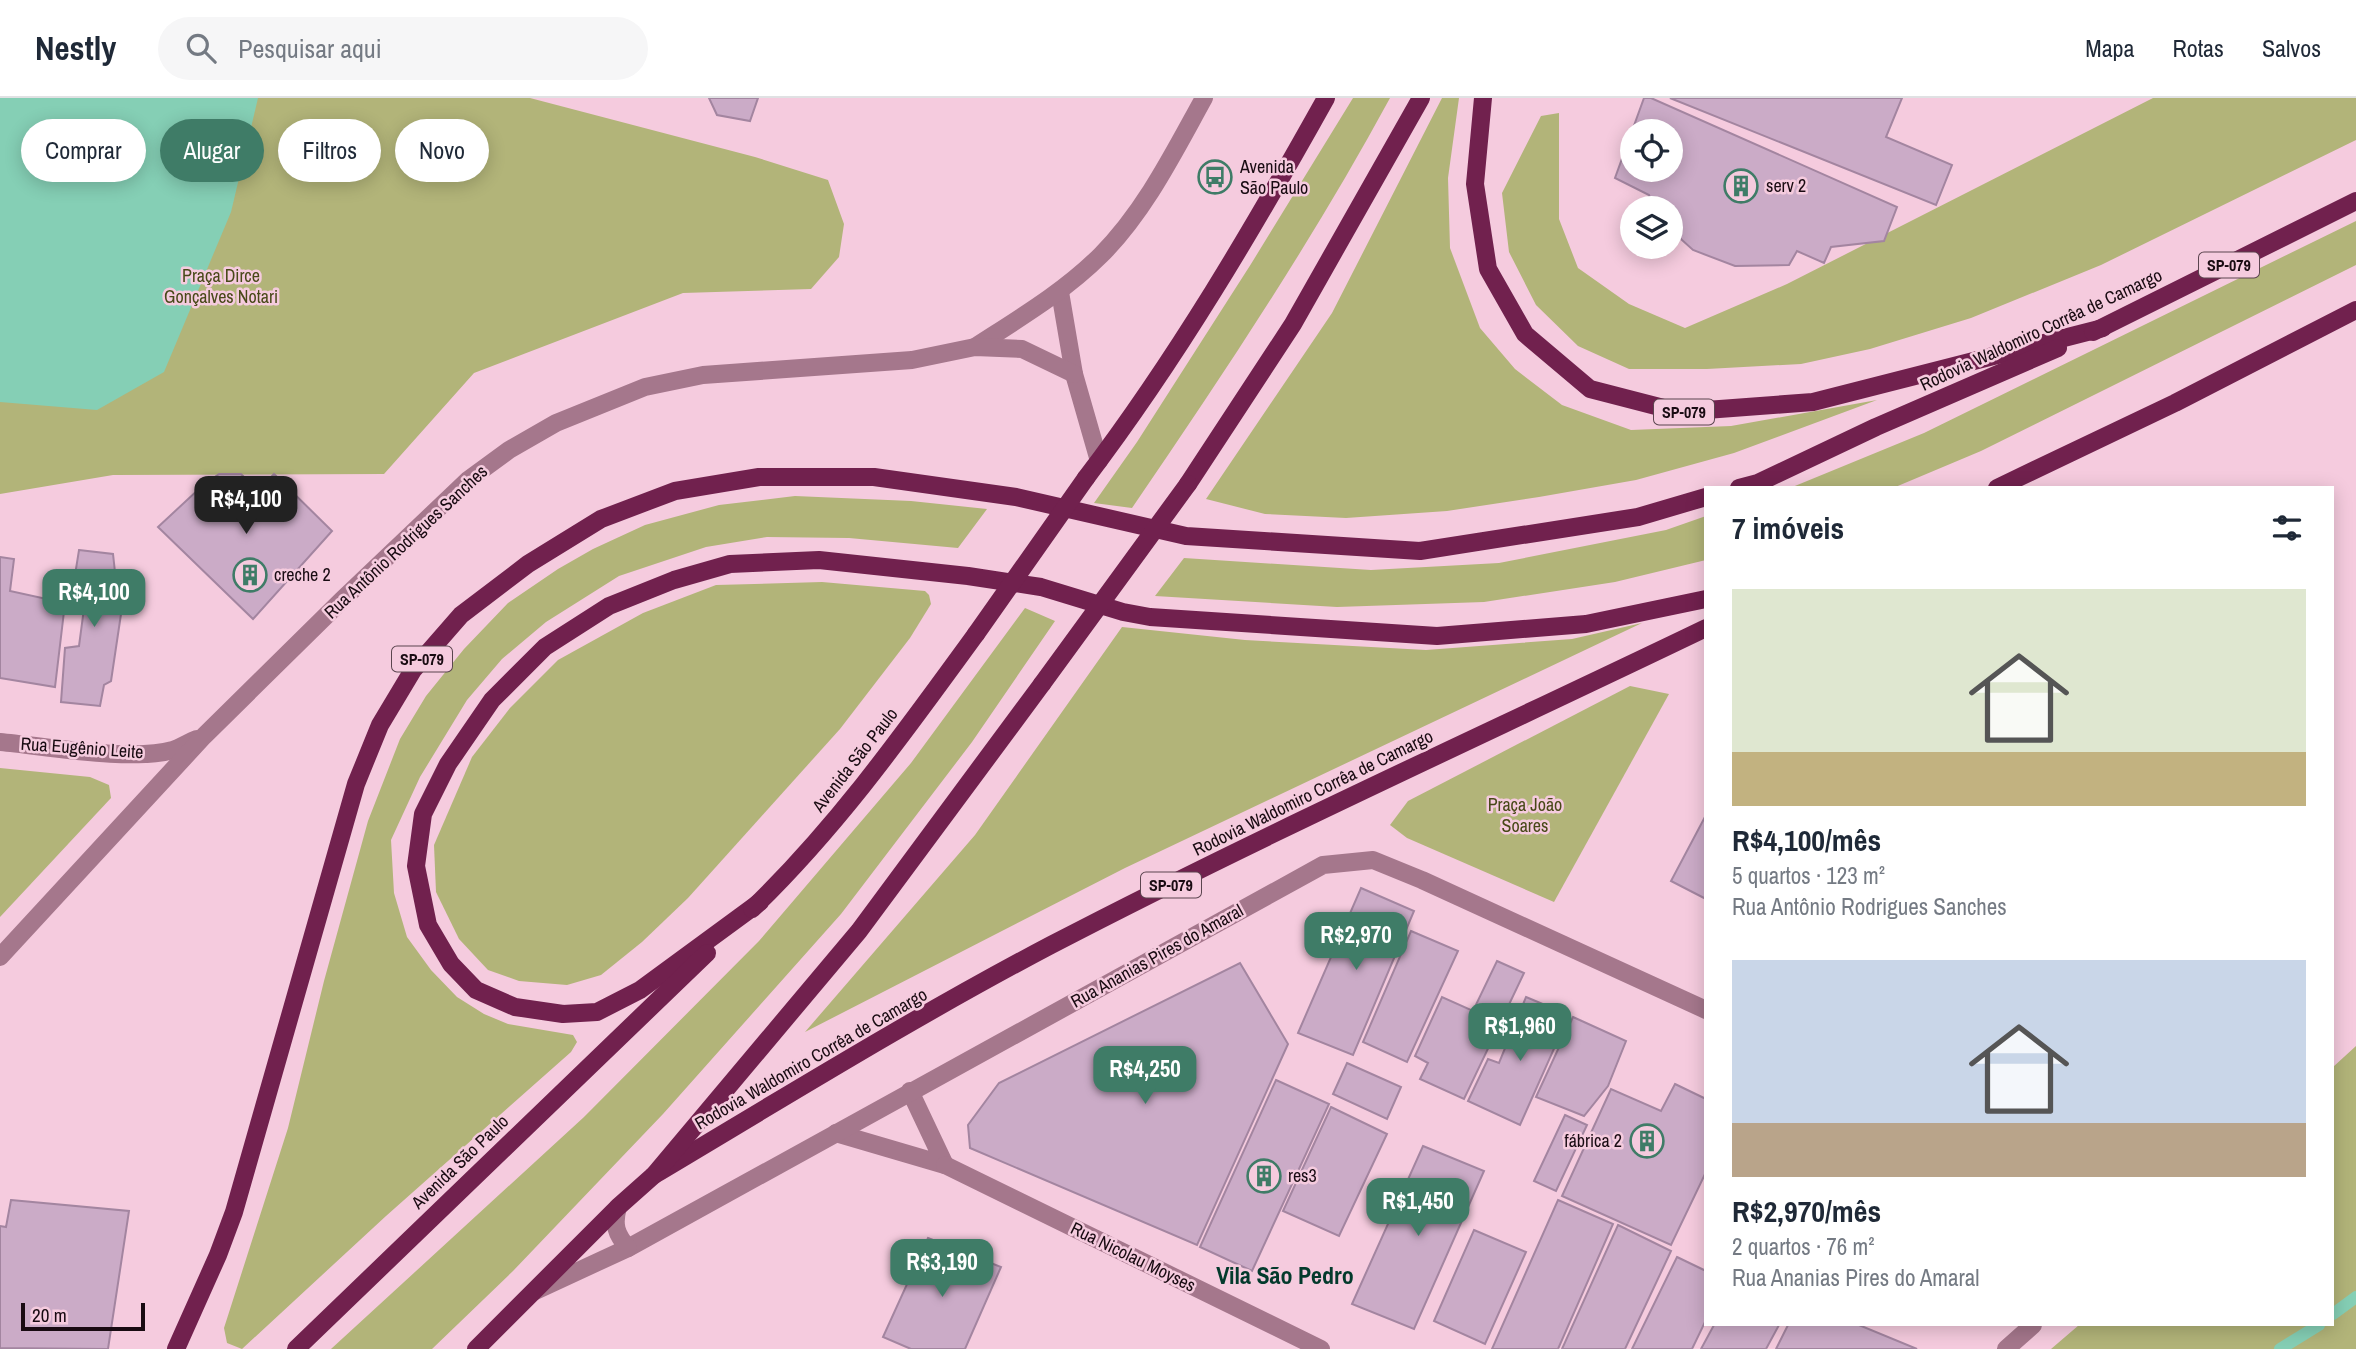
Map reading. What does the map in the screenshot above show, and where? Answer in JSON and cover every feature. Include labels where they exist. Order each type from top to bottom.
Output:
[{"type":"main road","name":"Avenida São Paulo","points":[[296,1349],[760,902],[808,852],[872,776],[976,634],[1194,325],[1326,98]]},
{"type":"main road","points":[[476,1349],[654,1175],[859,931],[1188,484],[1293,324],[1421,98]]},
{"type":"main road","name":"SP-079","points":[[1482,98],[1475,184],[1488,269],[1525,334],[1590,388],[1679,412],[1813,402],[2103,328]]},
{"type":"main road","name":"Rodovia Waldomiro Corrêa de Camargo","points":[[1747,486],[2103,328],[2356,201]]},
{"type":"main road","points":[[2001,486],[2175,403],[2356,310]]},
{"type":"main road","name":"SP-079","points":[[176,1349],[234,1212],[355,784],[380,725],[413,670],[461,615],[528,564],[601,519],[675,491],[759,477],[874,477],[1016,497],[1186,536],[1420,551],[1638,517],[1704,499]]},
{"type":"main road","points":[[760,902],[640,990],[597,1012],[563,1014],[515,1007],[476,989],[451,964],[428,925],[416,866],[423,814],[448,764],[492,699],[545,647],[609,606],[674,580],[730,564],[819,560],[968,576],[1041,587],[1123,612],[1150,617],[1437,636],[1586,624],[1704,599]]},
{"type":"main road","name":"Rodovia Waldomiro Corrêa de Camargo","points":[[654,1175],[1049,946],[1188,876],[1704,629]]},
{"type":"street","name":"Rua Antônio Rodrigues Sanches","points":[[975,347],[1060,292],[1102,254],[1133,217],[1204,98]]},
{"type":"street","points":[[1060,292],[1073,374],[1099,460]]},
{"type":"street","name":"Rua Antônio Rodrigues Sanches","points":[[0,957],[204,736],[468,480],[509,450],[556,423],[645,387],[703,375],[912,360],[975,347],[1022,349],[1073,374]]},
{"type":"street","name":"Rua Eugênio Leite","points":[[0,741],[100,752],[146,753],[173,750],[204,736]]},
{"type":"street","name":"Rua Ananias Pires do Amaral","points":[[535,1291],[628,1248],[1323,865],[1373,860],[1704,1009]]},
{"type":"street","points":[[910,1091],[945,1166]]},
{"type":"street","name":"Rua Nicolau Moyses","points":[[836,1133],[945,1166],[1321,1349]]},
{"type":"street","points":[[618,1208],[616,1231],[628,1248]]},
{"type":"street","points":[[2006,1349],[2032,1326]]},
{"type":"green space","name":"Praça Dirce Gonçalves Notari","points":[[0,98],[530,98],[755,157],[828,180],[844,224],[839,257],[811,289],[683,293],[474,373],[384,474],[113,475],[0,494]]},
{"type":"green space","points":[[1353,98],[1390,98],[1330,203],[1266,306],[1132,508],[1094,503],[1137,442],[1251,264]]},
{"type":"green space","points":[[1442,98],[1459,98],[1448,178],[1450,248],[1480,328],[1515,369],[1562,405],[1631,430],[1731,426],[1877,400],[1734,453],[1636,480],[1447,511],[1346,518],[1265,514],[1206,499],[1332,313]]},
{"type":"green space","points":[[2153,98],[2356,98],[2356,140],[2101,265],[1971,318],[1870,349],[1801,364],[1707,369],[1629,369],[1578,346],[1536,305],[1509,252],[1502,193],[1541,116],[1559,113],[1559,219],[1578,268],[1629,304],[1685,328],[1787,284]]},
{"type":"green space","points":[[2356,221],[2356,265],[1981,451],[1898,486],[1795,486],[1924,433]]},
{"type":"green space","points":[[795,496],[911,501],[987,509],[958,548],[849,538],[767,537],[706,547],[619,576],[546,622],[502,659],[467,700],[420,777],[391,840],[394,893],[407,937],[431,970],[457,997],[484,1014],[508,1024],[573,1035],[577,1042],[571,1052],[386,1216],[242,1349],[227,1343],[224,1328],[288,1128],[324,981],[368,821],[400,739],[426,696],[464,649],[508,603],[593,549],[645,525],[719,505]]},
{"type":"green space","points":[[1704,517],[1704,560],[1615,582],[1484,602],[1337,607],[1155,596],[1184,558],[1371,570],[1499,563],[1666,530]]},
{"type":"green space","points":[[822,582],[925,591],[931,604],[910,638],[840,729],[688,898],[642,942],[601,975],[567,985],[519,981],[488,970],[459,939],[436,892],[434,845],[472,757],[510,708],[558,660],[643,613],[716,585]]},
{"type":"green space","points":[[1025,608],[1055,621],[972,742],[841,914],[663,1114],[513,1271],[432,1349],[331,1349],[584,1117],[759,941],[911,763]]},
{"type":"green space","points":[[1642,623],[1125,868],[805,1032],[975,835],[1122,627],[1245,640],[1426,650],[1572,639]]},
{"type":"green space","name":"Praça João Soares","points":[[1630,686],[1669,694],[1554,902],[1407,838],[1390,825],[1408,801]]},
{"type":"green space","points":[[0,768],[90,777],[109,785],[111,798],[0,917]]},
{"type":"green space","points":[[2356,1046],[2356,1349],[2051,1349],[2078,1326],[2334,1326],[2334,1066]]},
{"type":"shaded area","points":[[0,98],[258,98],[253,119],[160,119],[160,182],[238,182],[231,212],[164,372],[97,410],[0,402]]},
{"type":"building","points":[[709,98],[758,98],[750,121],[717,115]]},
{"type":"building","name":"serv 2","points":[[1644,98],[1651,98],[1897,207],[1884,241],[1831,247],[1824,263],[1797,251],[1789,265],[1735,266],[1693,250],[1683,241],[1683,196],[1649,195],[1623,182],[1683,182],[1683,119],[1636,119]]},
{"type":"building","name":"serv 2","points":[[1670,98],[1902,98],[1886,137],[1952,165],[1936,205]]},
{"type":"building","name":"serv 2","points":[[1620,164],[1620,180],[1615,178]]},
{"type":"building","name":"creche 2","points":[[219,474],[241,474],[258,491],[274,474],[332,531],[253,619],[158,527]]},
{"type":"building","points":[[79,550],[113,554],[115,572],[127,574],[111,681],[104,685],[100,706],[61,702],[65,648],[79,646],[85,601],[71,600]]},
{"type":"building","points":[[0,557],[14,559],[10,591],[65,603],[55,687],[0,678]]},
{"type":"building","points":[[1704,819],[1704,898],[1671,881]]},
{"type":"building","points":[[1361,888],[1414,911],[1353,1055],[1298,1033]]},
{"type":"building","points":[[1411,931],[1458,951],[1407,1062],[1363,1042]]},
{"type":"building","points":[[1497,961],[1524,973],[1464,1099],[1420,1079],[1428,1063],[1415,1056],[1442,997],[1473,1011]]},
{"type":"building","points":[[1240,963],[1288,1044],[1197,1245],[970,1148],[968,1125],[999,1083]]},
{"type":"building","points":[[1526,997],[1569,1015],[1520,1125],[1468,1101],[1488,1059],[1499,1063]]},
{"type":"building","points":[[1573,1017],[1626,1041],[1608,1086],[1584,1116],[1536,1097]]},
{"type":"building","points":[[1347,1063],[1401,1087],[1387,1119],[1333,1094]]},
{"type":"building","name":"res3","points":[[1276,1080],[1329,1104],[1252,1271],[1200,1247]]},
{"type":"building","name":"fábrica 2","points":[[1675,1084],[1704,1098],[1704,1176],[1671,1245],[1562,1196],[1611,1089],[1661,1111]]},
{"type":"building","points":[[1331,1107],[1387,1134],[1339,1236],[1283,1211]]},
{"type":"building","points":[[1565,1115],[1587,1125],[1556,1191],[1534,1181]]},
{"type":"building","points":[[1423,1146],[1484,1171],[1414,1329],[1352,1304]]},
{"type":"building","points":[[11,1200],[129,1211],[108,1349],[0,1348],[0,1226],[6,1227]]},
{"type":"building","points":[[1558,1200],[1613,1224],[1558,1349],[1492,1349]]},
{"type":"building","points":[[1618,1225],[1671,1251],[1625,1349],[1562,1349]]},
{"type":"building","points":[[1474,1230],[1526,1252],[1485,1344],[1434,1321]]},
{"type":"building","points":[[928,1238],[1001,1267],[965,1349],[911,1349],[883,1337]]},
{"type":"building","points":[[1677,1257],[1704,1270],[1704,1324],[1692,1349],[1632,1349]]},
{"type":"building","points":[[1713,1326],[1778,1326],[1766,1349],[1701,1349]]},
{"type":"building","points":[[1788,1326],[1861,1326],[1917,1349],[1776,1349]]},
{"type":"waterway","points":[[2334,1313],[2356,1297]]},
{"type":"waterway","points":[[2280,1349],[2317,1326]]},
{"type":"place","name":"Avenida São Paulo","points":[[1215,177]]},
{"type":"place","name":"serv 2","points":[[1741,186]]},
{"type":"place","name":"creche 2","points":[[250,575]]},
{"type":"place","name":"fábrica 2","points":[[1647,1141]]},
{"type":"place","name":"res3","points":[[1264,1176]]},
{"type":"district","name":"Vila São Pedro","points":[[1285,1276]]}]
